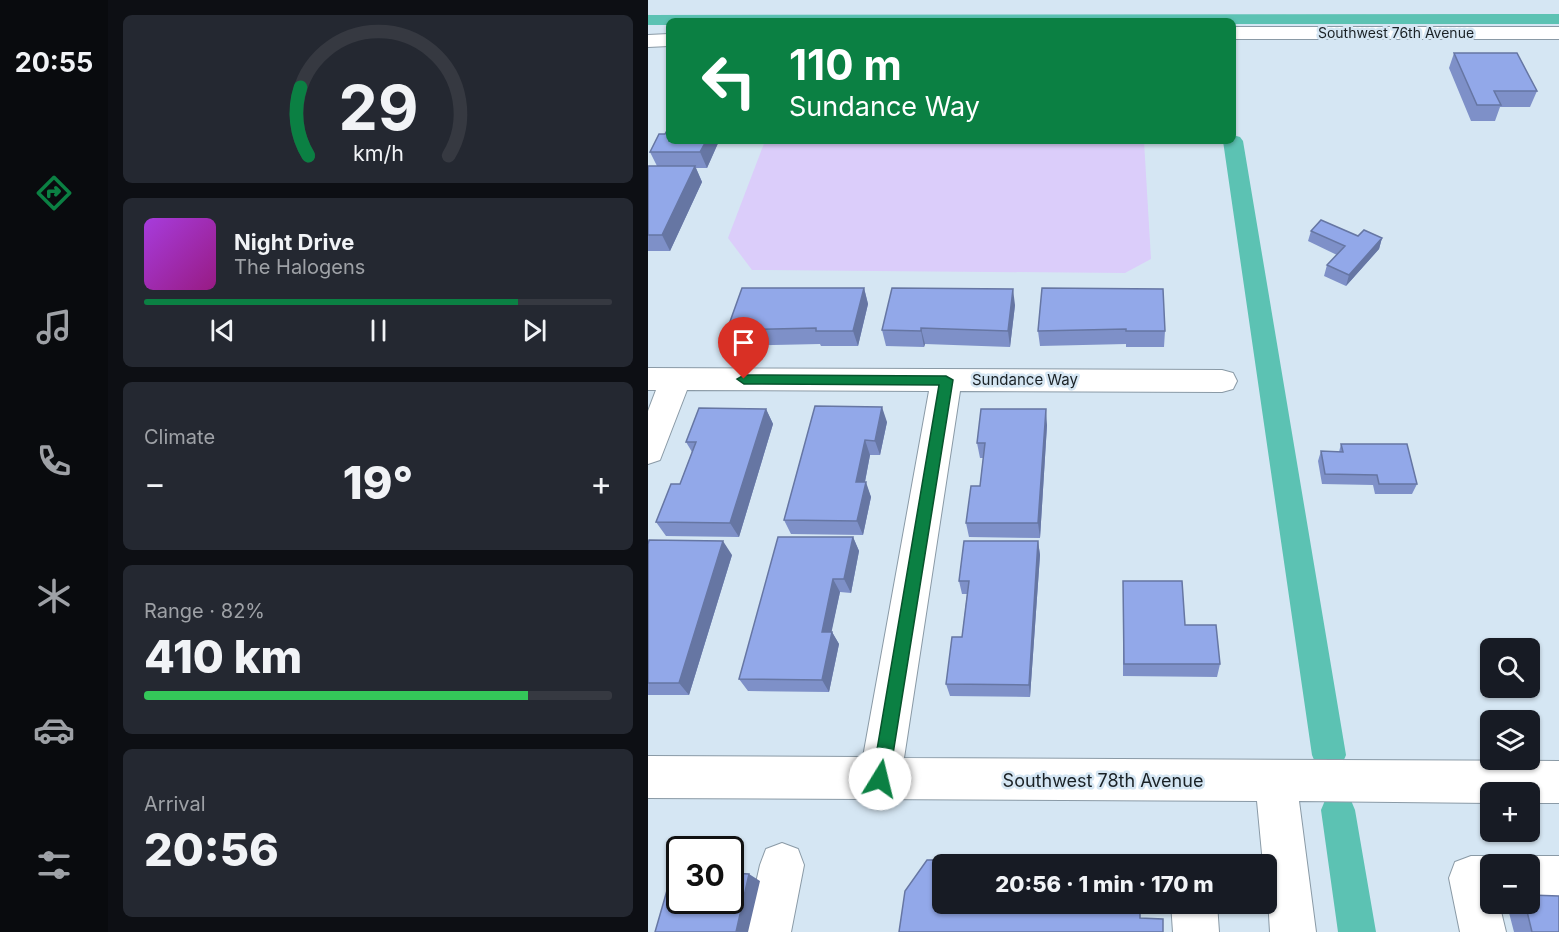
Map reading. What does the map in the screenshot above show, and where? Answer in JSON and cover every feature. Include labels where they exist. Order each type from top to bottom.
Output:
[{"type":"street","name":"Southwest 76th Avenue","points":[[1236,33],[1559,33]]},
{"type":"street","name":"Sundance Way","points":[[662,379],[1222,381]]},
{"type":"street","points":[[648,451],[662,379]]},
{"type":"street","points":[[880,779],[946,380]]},
{"type":"street","name":"Southwest 78th Avenue","points":[[648,777],[1559,782]]},
{"type":"street","points":[[1276,782],[1293,932]]},
{"type":"street","points":[[768,932],[782,865]]},
{"type":"street","points":[[1480,878],[1471,878],[1483,932]]},
{"type":"street","points":[[1540,878],[1559,878]]},
{"type":"street","points":[[1195,914],[1196,932]]},
{"type":"shaded area","points":[[764,144],[1144,144],[1151,259],[1125,273],[752,270],[728,238]]},
{"type":"building","points":[[1454,53],[1517,53],[1537,91],[1494,91],[1501,105],[1477,105]]},
{"type":"building","points":[[666,132],[666,144],[704,144],[700,152],[650,152],[659,134]]},
{"type":"building","points":[[648,166],[695,166],[662,235],[648,235]]},
{"type":"building","points":[[1321,220],[1358,236],[1364,230],[1382,238],[1349,275],[1327,265],[1345,246],[1311,231]]},
{"type":"building","points":[[742,288],[864,288],[853,331],[816,331],[816,328],[727,330]]},
{"type":"building","points":[[892,288],[1013,289],[1008,331],[921,328],[921,331],[882,330]]},
{"type":"building","points":[[1042,288],[1163,289],[1165,331],[1126,331],[1126,329],[1038,331]]},
{"type":"building","points":[[815,406],[882,407],[875,441],[865,440],[856,482],[866,482],[857,521],[784,520]]},
{"type":"building","points":[[699,408],[766,409],[730,523],[656,522],[671,484],[680,484],[696,442],[686,442]]},
{"type":"building","points":[[981,409],[1046,409],[1038,523],[966,523],[971,486],[980,486],[985,443],[977,443]]},
{"type":"building","points":[[1341,444],[1407,444],[1417,484],[1379,484],[1377,475],[1325,474],[1321,451],[1343,452]]},
{"type":"building","points":[[778,537],[853,537],[844,579],[833,579],[822,632],[832,632],[822,680],[739,679]]},
{"type":"building","points":[[649,540],[723,541],[679,683],[648,683]]},
{"type":"building","points":[[964,541],[1038,541],[1029,685],[946,684],[952,637],[962,637],[969,581],[959,581]]},
{"type":"building","points":[[1123,581],[1182,581],[1185,625],[1216,625],[1220,664],[1124,664]]},
{"type":"building","points":[[927,860],[932,860],[932,914],[1140,914],[1140,918],[1163,919],[1163,932],[899,932],[905,891]]},
{"type":"building","points":[[744,874],[749,874],[744,896]]},
{"type":"building","points":[[666,894],[666,914],[740,914],[736,932],[655,932]]},
{"type":"building","points":[[1540,895],[1559,896],[1559,932],[1532,932],[1528,914],[1540,914]]},
{"type":"waterway","points":[[1236,19],[1559,19]]},
{"type":"waterway","points":[[648,20],[666,20]]},
{"type":"waterway","points":[[1233,144],[1329,755]]},
{"type":"waterway","points":[[1338,810],[1357,932]]},
{"type":"route","points":[[744,379],[946,380],[880,779]]}]
